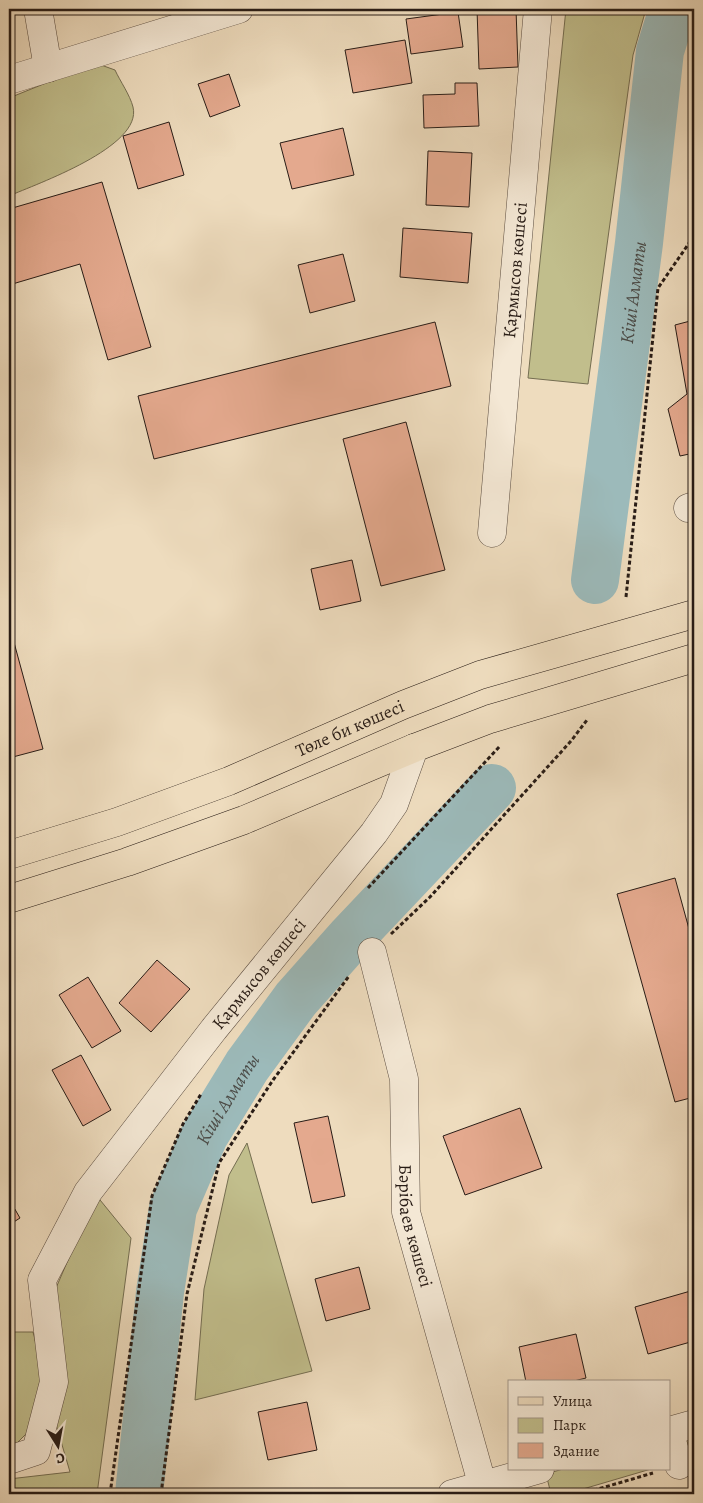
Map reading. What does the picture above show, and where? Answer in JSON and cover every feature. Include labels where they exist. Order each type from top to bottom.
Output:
[{"type":"main road","name":"Төле би көшесі","points":[[9,855],[117,822],[229,780],[394,709],[480,675],[694,614]]},
{"type":"main road","points":[[9,899],[128,862],[244,820],[414,748],[490,719],[694,658]]},
{"type":"street","points":[[38,9],[48,68]]},
{"type":"street","points":[[9,80],[239,9]]},
{"type":"street","name":"Қармысов көшесі","points":[[492,532],[538,9]]},
{"type":"street","name":"Қармысов көшесі","points":[[9,1460],[36,1451],[54,1382],[42,1280],[88,1192],[214,1029],[374,834],[394,804],[414,748]]},
{"type":"street","name":"Бәрібаев көшесі","points":[[372,952],[404,1079],[406,1212],[483,1490]]},
{"type":"street","points":[[670,1431],[694,1424]]},
{"type":"street","points":[[452,1494],[483,1490],[537,1470]]},
{"type":"path","points":[[626,597],[658,288],[694,236]]},
{"type":"path","points":[[160,1494],[187,1294],[219,1163],[273,1080],[356,967],[430,897],[571,741],[590,715],[582,718]]},
{"type":"path","points":[[364,891],[503,743]]},
{"type":"path","points":[[110,1494],[152,1196],[183,1124],[203,1091]]},
{"type":"path","points":[[582,1494],[664,1470]]},
{"type":"green space","points":[[566,9],[646,9],[633,55],[588,384],[528,378]]},
{"type":"green space","points":[[101,65],[115,70],[132,102],[132,122],[122,136],[105,150],[63,173],[9,196],[9,98],[51,81]]},
{"type":"green space","points":[[247,1143],[312,1371],[195,1400],[204,1289],[229,1175]]},
{"type":"green space","points":[[96,1195],[131,1238],[97,1494],[9,1494],[9,1479],[70,1472],[53,1414],[56,1288]]},
{"type":"green space","points":[[13,1332],[33,1332],[44,1375],[29,1431],[9,1451],[9,1334]]},
{"type":"green space","points":[[694,1431],[694,1456],[670,1464],[670,1438]]},
{"type":"green space","points":[[560,1470],[648,1470],[566,1494],[551,1494],[546,1474]]},
{"type":"building","points":[[477,9],[516,9],[518,67],[479,69]]},
{"type":"building","points":[[458,12],[463,47],[411,54],[406,19]]},
{"type":"building","points":[[405,40],[412,83],[353,93],[345,50]]},
{"type":"building","points":[[229,74],[240,106],[210,117],[198,84]]},
{"type":"building","points":[[455,83],[477,83],[479,126],[424,128],[423,95],[455,94]]},
{"type":"building","points":[[169,122],[184,175],[138,189],[123,136]]},
{"type":"building","points":[[343,128],[354,175],[292,189],[280,143]]},
{"type":"building","points":[[428,151],[472,153],[469,207],[426,205]]},
{"type":"building","points":[[102,182],[151,347],[108,360],[80,264],[9,285],[9,209]]},
{"type":"building","points":[[403,228],[472,233],[468,283],[400,277]]},
{"type":"building","points":[[343,254],[355,301],[310,313],[298,265]]},
{"type":"building","points":[[694,320],[694,453],[680,456],[668,409],[687,394],[675,325]]},
{"type":"building","points":[[435,322],[451,386],[154,459],[138,396]]},
{"type":"building","points":[[406,422],[445,570],[381,586],[343,439]]},
{"type":"building","points":[[352,560],[361,601],[320,610],[311,569]]},
{"type":"building","points":[[9,624],[43,749],[9,758]]},
{"type":"building","points":[[675,878],[694,947],[694,1097],[675,1102],[617,894]]},
{"type":"building","points":[[157,960],[190,989],[151,1032],[119,1003]]},
{"type":"building","points":[[88,977],[121,1031],[92,1048],[59,995]]},
{"type":"building","points":[[81,1055],[111,1110],[83,1126],[52,1070]]},
{"type":"building","points":[[520,1108],[542,1168],[465,1195],[443,1136]]},
{"type":"building","points":[[328,1116],[345,1196],[312,1203],[294,1123]]},
{"type":"building","points":[[9,1199],[20,1218],[9,1225]]},
{"type":"building","points":[[359,1267],[370,1309],[326,1321],[315,1279]]},
{"type":"building","points":[[694,1290],[694,1341],[648,1354],[635,1307]]},
{"type":"building","points":[[576,1334],[586,1378],[578,1380],[526,1380],[519,1347]]},
{"type":"building","points":[[307,1402],[317,1450],[268,1460],[258,1412]]},
{"type":"waterway","name":"Кіші Алматы","points":[[595,580],[639,243],[660,51],[669,22],[677,9]]},
{"type":"waterway","name":"Кіші Алматы","points":[[139,1494],[160,1292],[173,1208],[204,1136],[247,1066],[296,999],[351,937],[492,788]]}]
